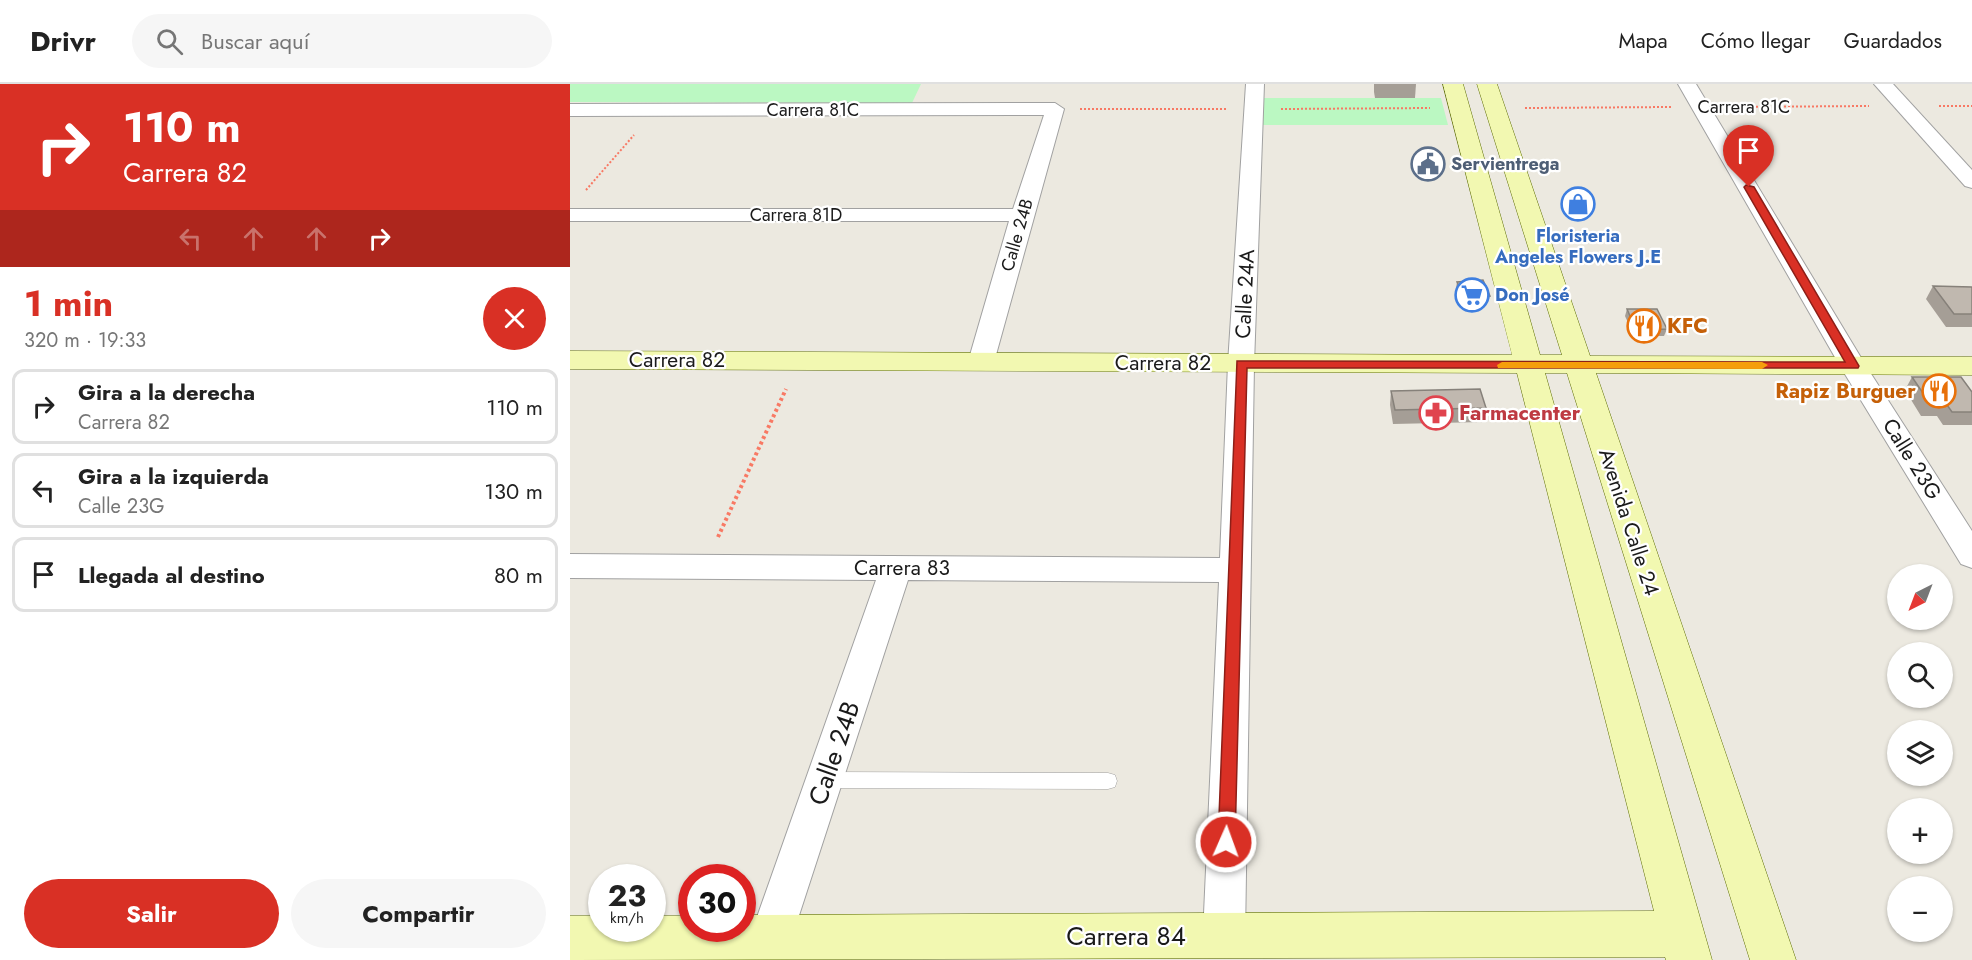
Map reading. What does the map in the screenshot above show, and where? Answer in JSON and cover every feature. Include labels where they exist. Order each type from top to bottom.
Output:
[{"type":"main road","points":[[1453,84],[1686,947]]},
{"type":"main road","name":"Avenida Calle 24","points":[[1487,84],[1773,960]]},
{"type":"main road","name":"Carrera 82","points":[[570,360],[1530,366],[1972,366]]},
{"type":"main road","name":"Carrera 84","points":[[581,946],[771,938],[1224,936],[1686,947]]},
{"type":"street","name":"Calle 24A","points":[[1224,936],[1241,364],[1255,84]]},
{"type":"street","name":"Calle 23G","points":[[1687,84],[1703,107],[1853,366],[1972,556]]},
{"type":"street","points":[[1883,84],[1972,182]]},
{"type":"street","name":"Carrera 81C","points":[[570,110],[1056,110]]},
{"type":"street","name":"Calle 24B","points":[[981,362],[1022,215],[1056,110]]},
{"type":"street","name":"Carrera 81D","points":[[570,215],[1022,215]]},
{"type":"street","name":"Carrera 83","points":[[570,566],[1234,570]]},
{"type":"street","name":"Calle 24B","points":[[771,938],[896,568]]},
{"type":"lane","points":[[825,780],[1108,781]]},
{"type":"path","name":"Carrera 81C","points":[[1515,108],[1972,106]]},
{"type":"path","points":[[586,191],[657,110]]},
{"type":"path","points":[[704,567],[799,361]]},
{"type":"green space","points":[[570,84],[921,84],[912,103],[570,102]]},
{"type":"green space","points":[[1259,98],[1441,98],[1448,125],[1259,125]]},
{"type":"building","points":[[1483,280],[1490,296],[1464,297],[1457,282]]},
{"type":"building","points":[[1933,286],[1972,287],[1972,314],[1954,314]]},
{"type":"building","points":[[1627,309],[1657,309],[1667,329],[1636,330]]},
{"type":"building","points":[[1912,377],[1961,377],[1972,392],[1972,412],[1952,412],[1945,402],[1929,402]]},
{"type":"building","points":[[1480,389],[1486,408],[1395,410],[1391,391]]},
{"type":"slow traffic","points":[[1502,365],[1762,365]]},
{"type":"place","name":"Servientrega","points":[[1428,164]]},
{"type":"place","name":"Floristeria Angeles Flowers J.E","points":[[1578,204]]},
{"type":"place","name":"Don José","points":[[1472,295]]},
{"type":"place","name":"KFC","points":[[1644,326]]},
{"type":"place","name":"Rapiz Burguer","points":[[1939,391]]},
{"type":"place","name":"Farmacenter","points":[[1436,413]]},
{"type":"route","points":[[1226,842],[1241,364],[1853,366],[1749,187]]}]
